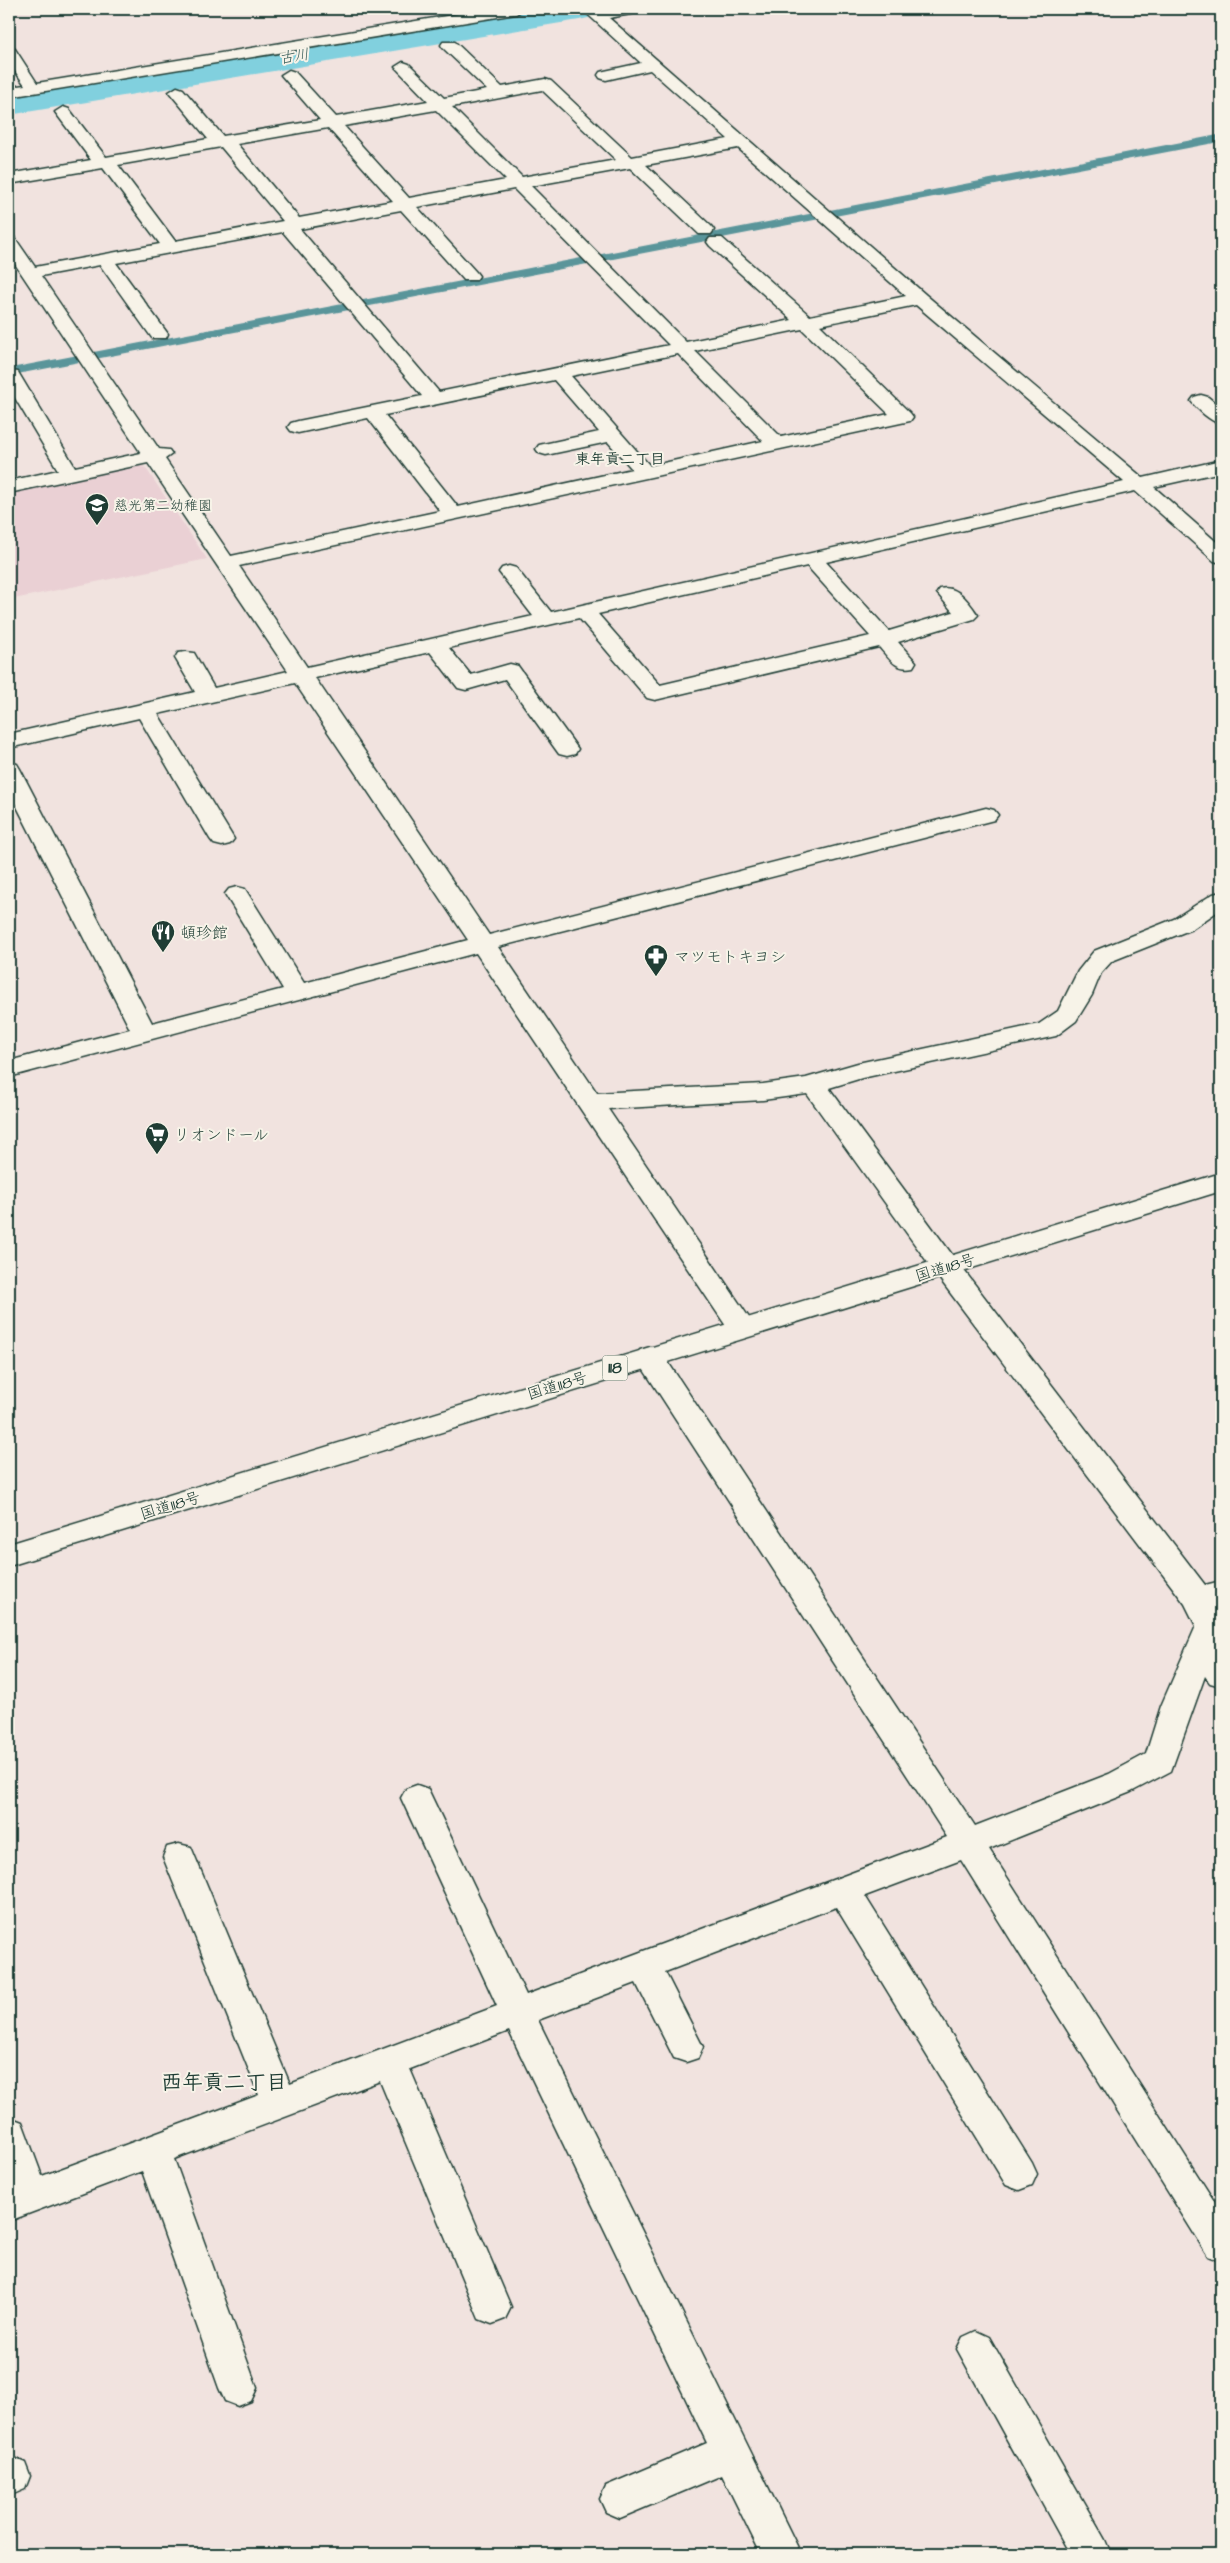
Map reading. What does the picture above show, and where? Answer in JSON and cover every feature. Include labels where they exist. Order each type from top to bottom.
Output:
[{"type":"main road","points":[[9,92],[516,9]]},
{"type":"main road","points":[[593,12],[637,9]]},
{"type":"main road","points":[[593,12],[920,298],[1140,485],[1221,558]]},
{"type":"main road","points":[[449,45],[499,93]]},
{"type":"main road","points":[[9,52],[30,81]]},
{"type":"main road","points":[[606,75],[652,65]]},
{"type":"main road","points":[[403,67],[684,348],[777,444]]},
{"type":"main road","points":[[289,75],[470,276]]},
{"type":"main road","points":[[9,179],[545,84],[806,323],[903,418],[226,563]]},
{"type":"main road","points":[[177,92],[222,142],[435,399]]},
{"type":"main road","points":[[63,112],[171,247]]},
{"type":"main road","points":[[30,273],[741,142]]},
{"type":"main road","points":[[9,242],[86,357],[158,455],[226,563],[742,1328]]},
{"type":"main road","points":[[104,259],[159,334]]},
{"type":"main road","points":[[298,427],[920,298]]},
{"type":"main road","points":[[559,374],[646,473]]},
{"type":"main road","points":[[11,376],[70,474]]},
{"type":"main road","points":[[1201,402],[1221,418]]},
{"type":"main road","points":[[373,412],[454,515]]},
{"type":"main road","points":[[546,449],[613,435]]},
{"type":"main road","points":[[9,487],[158,455]]},
{"type":"main road","points":[[9,741],[1221,466]]},
{"type":"main road","points":[[812,559],[905,662]]},
{"type":"main road","points":[[509,572],[546,619]]},
{"type":"main road","points":[[584,610],[655,693],[884,639],[967,615],[947,593]]},
{"type":"main road","points":[[435,644],[466,683],[510,671],[567,749]]},
{"type":"main road","points":[[186,658],[208,696]]},
{"type":"main road","points":[[145,710],[222,839]]},
{"type":"main road","points":[[9,769],[145,1034]]},
{"type":"main road","points":[[9,1069],[482,944],[986,815]]},
{"type":"main road","points":[[238,894],[298,994]]},
{"type":"main road","points":[[589,1102],[763,1092],[813,1085],[858,1071],[1047,1030],[1068,1016],[1090,972],[1103,956],[1183,924],[1221,899]]},
{"type":"main road","points":[[9,2133],[20,2201],[968,1843],[1120,1783],[1160,1762],[1177,1706],[1211,1626],[1210,1595],[946,1267],[813,1085]]},
{"type":"main road","name":"国道118号","points":[[9,1555],[1221,1182]]},
{"type":"main road","points":[[650,1357],[968,1843],[1221,2244]]},
{"type":"main road","points":[[1202,1646],[1221,1674]]},
{"type":"main road","points":[[416,1798],[517,2013],[781,2554]]},
{"type":"main road","points":[[179,1857],[280,2103]]},
{"type":"main road","points":[[843,1890],[1019,2174]]},
{"type":"main road","points":[[644,1965],[686,2047]]},
{"type":"main road","points":[[389,2061],[492,2307]]},
{"type":"main road","points":[[154,2150],[238,2388]]},
{"type":"main road","points":[[976,2349],[1091,2554]]},
{"type":"main road","points":[[620,2499],[731,2452]]},
{"type":"shaded area","name":"慈光第二幼稚園","points":[[136,465],[145,467],[207,559],[9,600],[9,493]]},
{"type":"waterway","name":"古川","points":[[9,103],[579,9]]},
{"type":"waterway","points":[[9,372],[1221,138]]},
{"type":"place","name":"慈光第二幼稚園","points":[[97,526]]},
{"type":"place","name":"頓珍館","points":[[163,953]]},
{"type":"place","name":"マツモトキヨシ","points":[[656,977]]},
{"type":"place","name":"リオンドール","points":[[157,1155]]},
{"type":"district","name":"東年貢二丁目","points":[[620,459]]},
{"type":"district","name":"西年貢二丁目","points":[[224,2082]]}]
